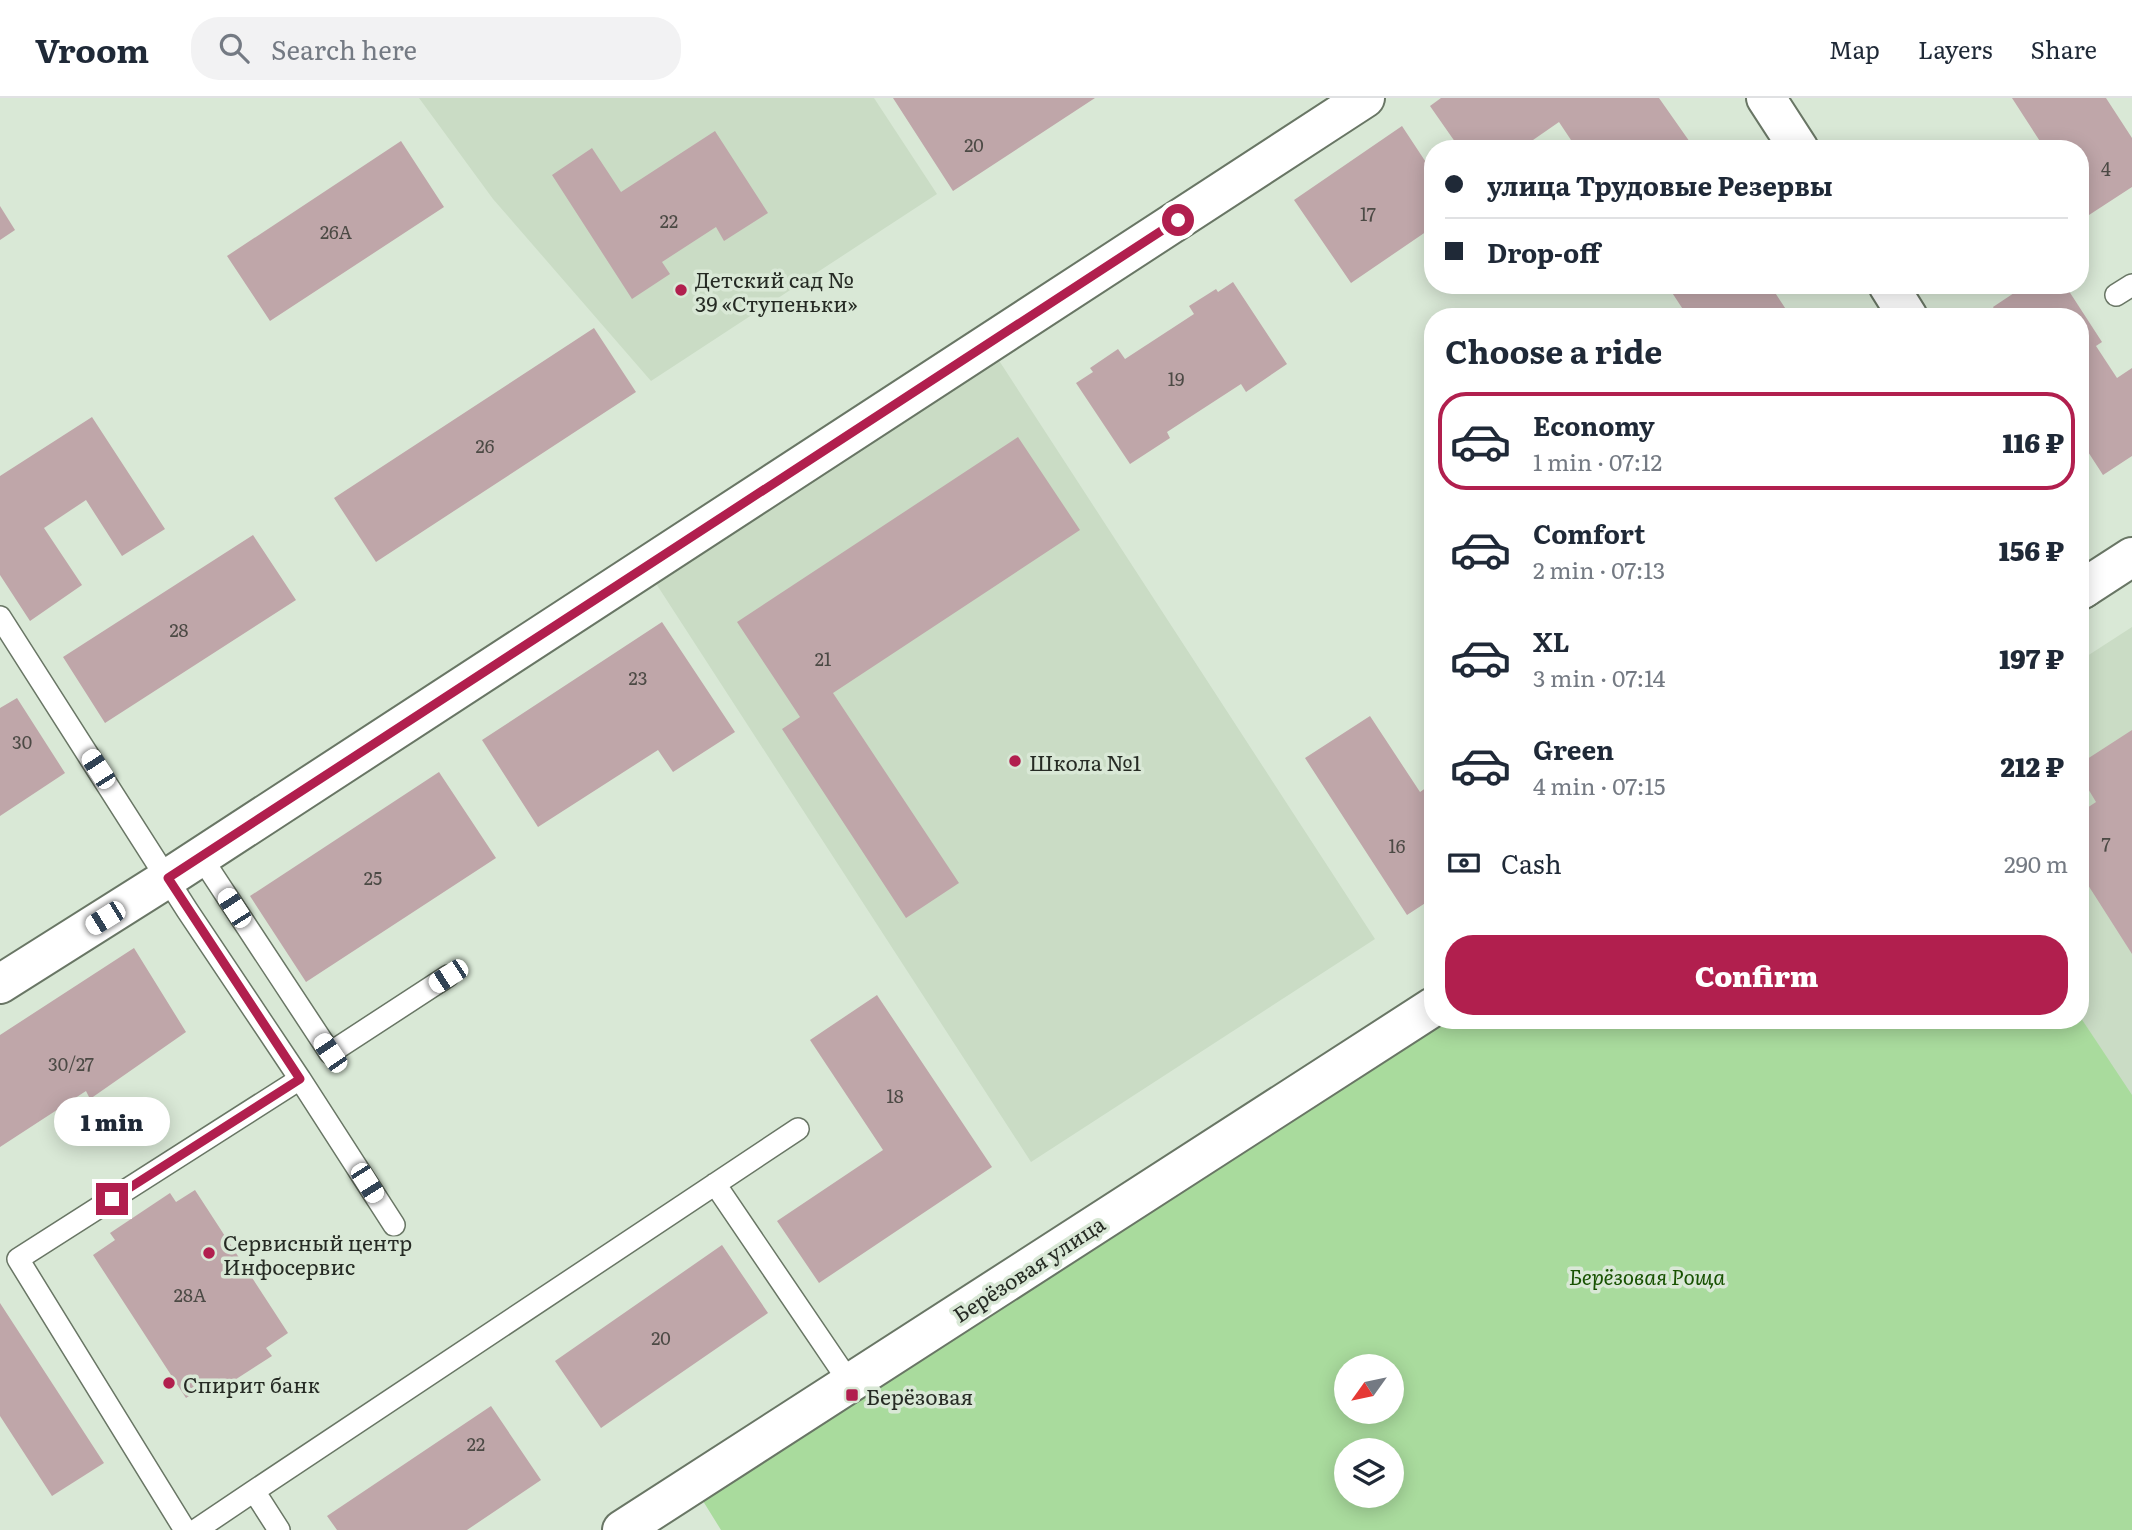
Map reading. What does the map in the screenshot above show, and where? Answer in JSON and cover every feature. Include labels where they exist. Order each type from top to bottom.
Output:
[{"type":"street","points":[[0,984],[201,857],[1366,98]]},
{"type":"street","points":[[1766,98],[1793,140]]},
{"type":"street","points":[[2089,583],[2132,557]]},
{"type":"street","name":"Берёзовая улица","points":[[622,1530],[1424,1013]]},
{"type":"lane","points":[[0,617],[394,1225]]},
{"type":"lane","points":[[201,857],[330,1053],[448,976]]},
{"type":"lane","points":[[185,1530],[18,1259],[300,1079]]},
{"type":"lane","points":[[196,1530],[798,1129]]},
{"type":"lane","points":[[715,1184],[850,1383]]},
{"type":"lane","points":[[254,1492],[279,1530]]},
{"type":"shaded area","name":"Детский сад № 39 «Ступеньки»","points":[[419,98],[874,98],[937,194],[651,381],[493,199]]},
{"type":"shaded area","name":"Школа №1","points":[[998,359],[1375,939],[1031,1162],[655,582]]},
{"type":"shaded area","points":[[2132,627],[2131,1096],[2088,1029],[2089,655]]},
{"type":"green space","name":"Берёзовая Роща","points":[[1424,1027],[2088,1029],[2132,1095],[2132,1530],[721,1530],[703,1501]]},
{"type":"building","points":[[893,98],[1095,98],[953,191]]},
{"type":"building","points":[[1441,98],[1659,98],[1688,140],[1571,140],[1559,122],[1533,140],[1454,140],[1430,106]]},
{"type":"building","points":[[2012,98],[2106,98],[2132,138],[2132,187],[2089,215],[2089,140],[2039,140]]},
{"type":"building","points":[[1402,126],[1424,159],[1424,233],[1351,283],[1294,200]]},
{"type":"building","points":[[715,131],[768,213],[724,241],[716,227],[662,262],[670,274],[632,299],[552,175],[592,148],[621,192]]},
{"type":"building","points":[[401,141],[444,207],[270,321],[227,256]]},
{"type":"building","points":[[0,206],[15,230],[0,240]]},
{"type":"building","points":[[1233,282],[1287,364],[1246,392],[1241,384],[1167,432],[1170,438],[1130,464],[1076,383],[1093,372],[1090,368],[1118,349],[1125,359],[1194,314],[1189,306]]},
{"type":"building","points":[[1673,294],[1776,294],[1785,308],[1682,308]]},
{"type":"building","points":[[2012,294],[2071,294],[2080,308],[1994,308]]},
{"type":"building","points":[[2089,322],[2102,342],[2096,346],[2117,378],[2132,368],[2132,456],[2103,475],[2089,453]]},
{"type":"building","points":[[594,328],[636,392],[376,562],[334,498]]},
{"type":"building","points":[[92,417],[165,529],[122,556],[86,500],[44,528],[82,585],[30,621],[0,575],[0,476]]},
{"type":"building","points":[[1018,437],[1080,530],[833,693],[959,883],[906,918],[782,729],[800,717],[737,622]]},
{"type":"building","points":[[253,535],[296,600],[105,723],[63,657]]},
{"type":"building","points":[[662,622],[735,732],[673,772],[658,750],[538,827],[482,740]]},
{"type":"building","points":[[17,698],[65,773],[0,816],[0,708]]},
{"type":"building","points":[[1370,716],[1420,792],[1424,789],[1424,904],[1407,915],[1305,758]]},
{"type":"building","points":[[2132,730],[2132,954],[2089,887],[2089,807],[2096,802],[2089,790],[2089,758]]},
{"type":"building","points":[[439,772],[496,858],[306,982],[250,896]]},
{"type":"building","points":[[134,948],[186,1032],[90,1099],[86,1091],[0,1147],[0,1035]]},
{"type":"building","points":[[877,995],[992,1167],[819,1283],[777,1221],[883,1150],[810,1040]]},
{"type":"building","points":[[195,1190],[288,1333],[266,1348],[272,1356],[213,1394],[207,1384],[186,1398],[93,1255],[115,1240],[110,1233],[170,1193],[176,1202]]},
{"type":"building","points":[[722,1245],[768,1313],[601,1428],[555,1361]]},
{"type":"building","points":[[0,1303],[104,1463],[52,1496],[0,1416]]},
{"type":"building","points":[[491,1406],[541,1480],[467,1530],[337,1530],[327,1516]]},
{"type":"place","name":"Детский сад № 39 «Ступеньки»","points":[[681,290]]},
{"type":"place","name":"Школа №1","points":[[1015,761]]},
{"type":"place","name":"Сервисный центр Инфосервис","points":[[209,1253]]},
{"type":"place","name":"Спирит банк","points":[[169,1383]]},
{"type":"place","name":"Берёзовая","points":[[852,1395]]},
{"type":"route","points":[[112,1199],[300,1079],[168,878],[1178,220]]}]
